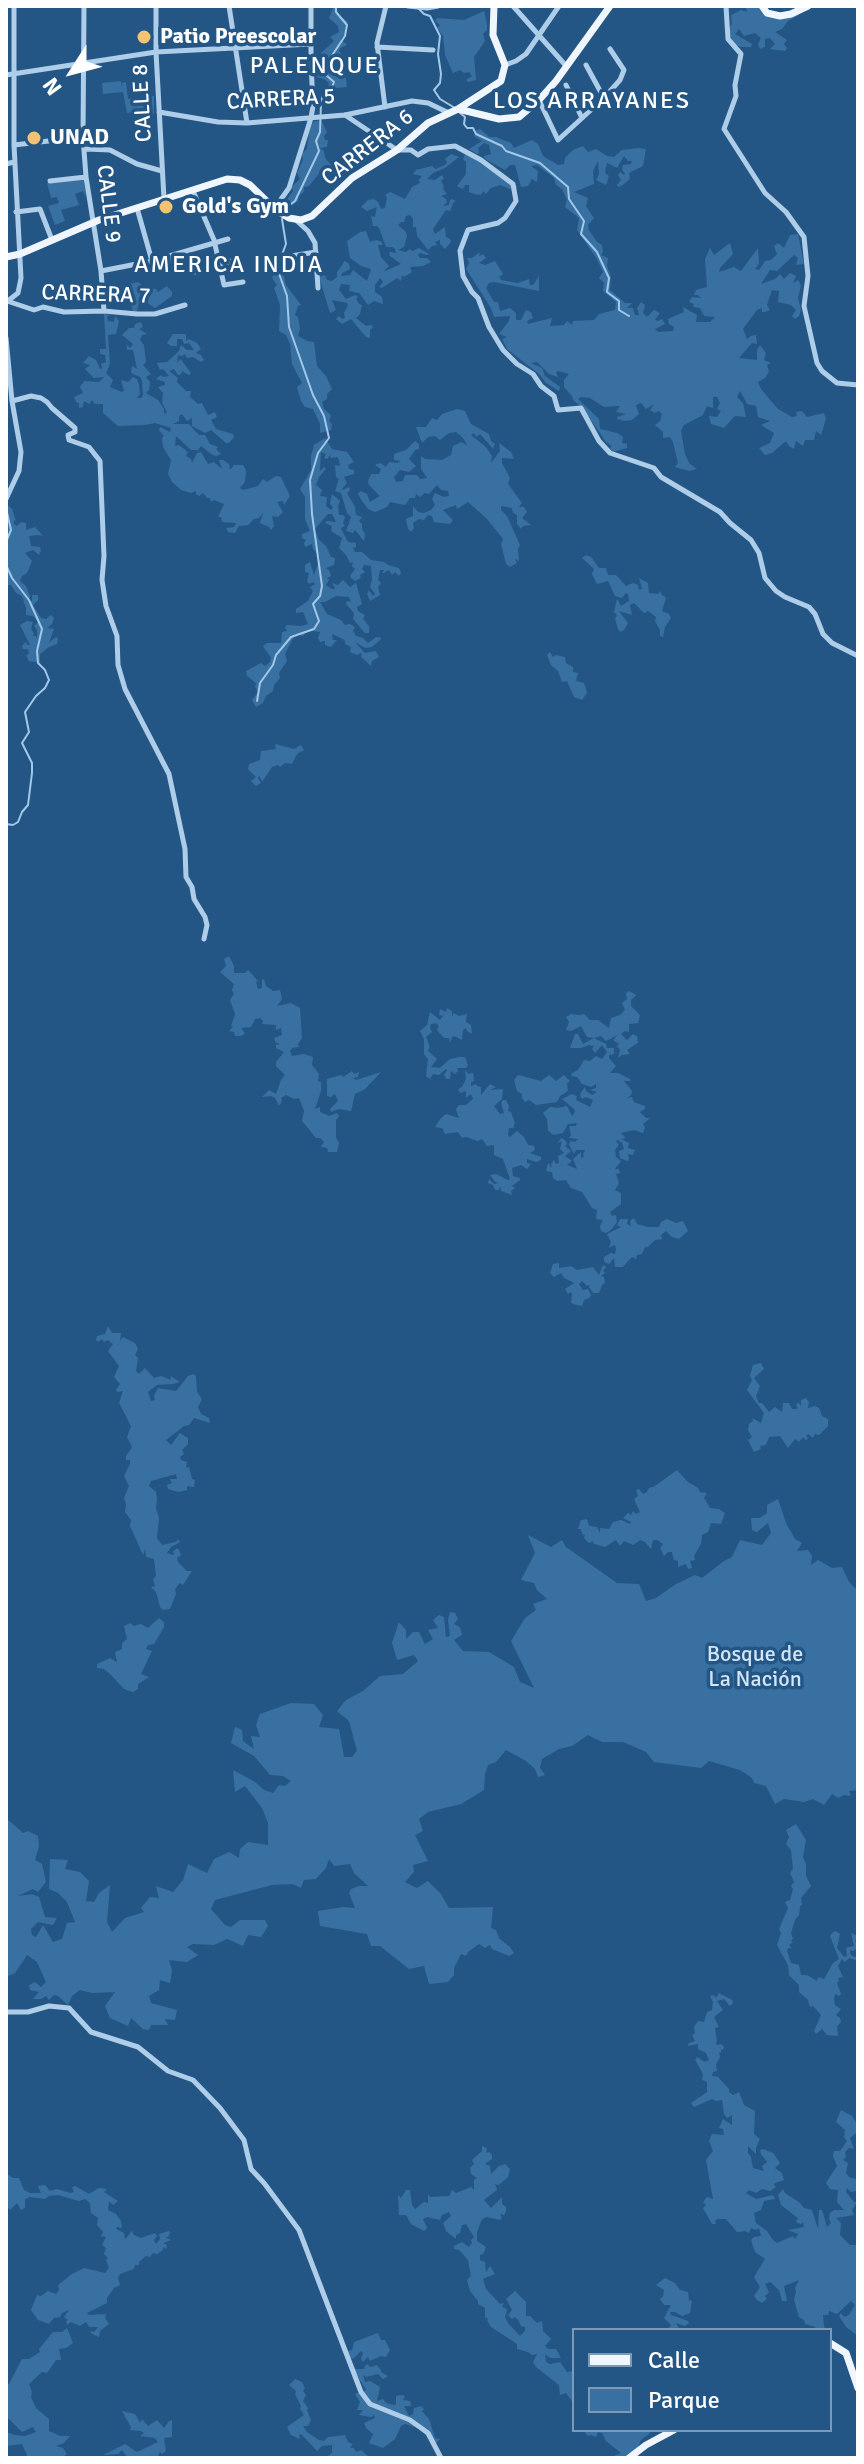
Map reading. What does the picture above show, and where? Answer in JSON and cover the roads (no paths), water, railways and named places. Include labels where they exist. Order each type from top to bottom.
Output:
[{"type":"main road","points":[[458,109],[501,81],[505,65],[493,35],[494,6]]},
{"type":"main road","points":[[458,109],[499,119],[515,118],[539,100],[567,67],[610,6]]},
{"type":"main road","points":[[762,6],[767,13],[780,16],[808,6]]},
{"type":"main road","points":[[481,93],[479,106],[487,115]]},
{"type":"main road","name":"CARRERA 6","points":[[293,219],[305,219],[316,214],[352,178],[397,150],[428,123],[458,109]]},
{"type":"main road","points":[[6,257],[94,222],[221,180],[240,180],[250,185],[276,210],[293,219]]},
{"type":"main road","points":[[832,2344],[846,2353],[858,2388]]},
{"type":"main road","points":[[629,2458],[671,2432]]},
{"type":"street","points":[[8,301],[20,289],[10,74],[14,6]]},
{"type":"street","name":"CALLE 9","points":[[84,6],[83,137],[104,311]]},
{"type":"street","name":"CALLE 8","points":[[156,6],[164,199]]},
{"type":"street","points":[[229,6],[247,123]]},
{"type":"street","points":[[276,210],[289,188],[314,118],[311,6]]},
{"type":"street","points":[[385,107],[377,47],[386,6]]},
{"type":"street","points":[[412,7],[438,6]]},
{"type":"street","points":[[513,6],[567,67]]},
{"type":"street","points":[[505,65],[526,54],[559,6]]},
{"type":"street","points":[[726,6],[728,39],[741,54],[736,96],[724,129],[765,193],[786,212],[804,237],[808,276],[804,306],[817,363],[837,383],[858,385]]},
{"type":"street","points":[[10,74],[156,52],[311,44]]},
{"type":"street","points":[[377,47],[433,50]]},
{"type":"street","points":[[539,100],[558,140],[620,80],[624,70],[610,49]]},
{"type":"street","points":[[586,65],[604,98]]},
{"type":"street","points":[[566,85],[582,118]]},
{"type":"street","name":"CARRERA 5","points":[[159,112],[218,122],[247,123],[345,115],[412,101],[428,103],[449,113]]},
{"type":"street","points":[[345,115],[397,150],[406,149],[418,155],[428,149],[455,146],[481,160],[513,184],[516,201],[505,218],[498,223],[468,230],[460,251],[463,276],[478,298],[489,327],[503,350],[554,396],[558,410],[581,408],[599,441],[610,453],[654,468],[661,477],[720,512],[751,540],[759,553],[765,578],[776,591],[809,607],[823,634],[832,643],[858,656]]},
{"type":"street","points":[[14,145],[83,137]]},
{"type":"street","points":[[86,149],[110,150],[137,164],[162,171]]},
{"type":"street","points":[[6,164],[14,162]]},
{"type":"street","points":[[50,181],[86,177]]},
{"type":"street","points":[[193,191],[215,244],[224,285],[243,282]]},
{"type":"street","points":[[137,208],[152,261]]},
{"type":"street","points":[[16,212],[40,209],[52,240]]},
{"type":"street","points":[[293,219],[311,235],[316,252],[318,288]]},
{"type":"street","points":[[101,271],[168,257],[228,239]]},
{"type":"street","points":[[285,266],[291,256],[316,252]]},
{"type":"street","points":[[168,257],[171,268],[194,272],[235,260]]},
{"type":"street","name":"CARRERA 7","points":[[8,301],[34,310],[43,307],[64,312],[104,311],[120,314],[155,314],[185,305]]},
{"type":"street","points":[[6,338],[8,380],[20,438],[21,462],[18,476],[6,499]]},
{"type":"street","points":[[12,401],[31,396],[47,402],[75,428],[75,432],[68,435],[69,440],[89,447],[100,461],[104,556],[102,580],[106,606],[117,636],[118,665],[125,689],[169,774],[185,849],[186,877],[207,925],[204,939]]},
{"type":"street","points":[[6,2012],[28,2012],[49,2006],[69,2008],[91,2032],[138,2047],[168,2071],[193,2080],[244,2140],[251,2169],[299,2230],[361,2392],[370,2404],[410,2420],[428,2433],[441,2458]]},
{"type":"waterway","points":[[284,213],[295,201],[319,151],[316,141],[320,132],[321,103],[323,95],[334,82],[326,75],[329,60],[345,36],[347,25],[336,12],[336,6]]},
{"type":"waterway","points":[[419,9],[430,16],[440,36],[438,54],[441,74],[440,83],[434,90],[440,99],[455,108]]},
{"type":"waterway","points":[[460,113],[465,117],[467,128],[473,128],[476,134],[506,151],[540,163],[568,187],[569,199],[584,221],[581,234],[597,252],[609,278],[607,292],[619,301],[619,310],[629,316]]},
{"type":"waterway","points":[[257,701],[260,683],[276,655],[291,637],[314,629],[319,621],[313,604],[320,596],[322,586],[310,480],[318,453],[329,438],[324,416],[313,395],[289,327],[287,296],[277,268],[286,244],[282,219]]},
{"type":"waterway","points":[[6,508],[11,530],[6,542]]},
{"type":"waterway","points":[[6,565],[29,600],[42,629],[38,663],[49,680],[25,712],[29,732],[22,743],[32,763],[28,805],[18,822],[6,824]]},
{"type":"place","name":"Patio Preescolar","points":[[144,37]]},
{"type":"place","name":"UNAD","points":[[34,138]]},
{"type":"place","name":"Gold's Gym","points":[[166,207]]},
{"type":"district","name":"PALENQUE","points":[[315,67]]},
{"type":"district","name":"LOS ARRAYANES","points":[[592,102]]},
{"type":"district","name":"AMERICA INDIA","points":[[229,266]]},
{"type":"park label","name":"Bosque de La Nación","points":[[755,1668]]}]
